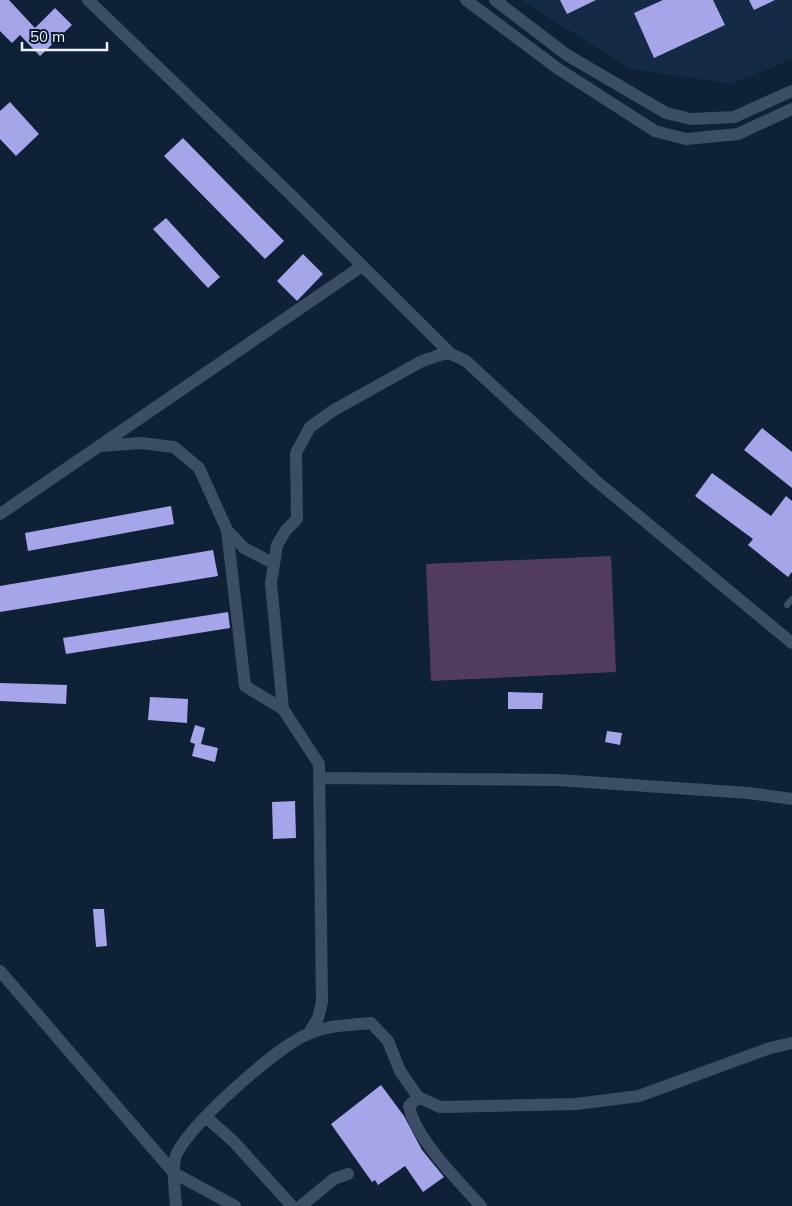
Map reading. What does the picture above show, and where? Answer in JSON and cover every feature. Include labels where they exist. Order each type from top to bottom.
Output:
[{"type":"street","points":[[88,0],[289,193],[451,354],[466,361],[595,480],[792,643]]},
{"type":"street","points":[[466,0],[557,68],[655,131],[686,138],[738,134],[792,109]]},
{"type":"street","points":[[495,0],[567,55],[666,113],[691,119],[734,117],[792,91]]},
{"type":"street","points":[[655,131],[664,127],[667,123],[666,113]]},
{"type":"street","points":[[734,117],[728,125],[730,129],[738,134]]},
{"type":"street","points":[[0,514],[362,266]]},
{"type":"street","points":[[283,709],[275,642],[272,583],[273,563],[276,544],[297,519],[296,453],[310,427],[334,410],[422,361],[443,354],[451,354]]},
{"type":"street","points":[[99,446],[141,442],[174,447],[199,468],[227,530],[245,686],[283,709],[319,764],[322,1002],[318,1018],[309,1033]]},
{"type":"street","points":[[227,530],[244,548],[273,563]]},
{"type":"street","points":[[319,778],[558,780],[749,793],[792,799]]},
{"type":"street","points":[[0,970],[174,1173],[235,1206]]},
{"type":"street","points":[[176,1206],[174,1173],[176,1154],[206,1117],[276,1052],[309,1033],[339,1025],[371,1023],[388,1041],[400,1071],[418,1097],[440,1107],[468,1108],[576,1104],[639,1096],[770,1048],[792,1043]]},
{"type":"street","points":[[418,1097],[409,1106],[411,1118],[445,1167],[481,1206]]},
{"type":"street","points":[[206,1117],[234,1142],[292,1206]]},
{"type":"street","points":[[301,1206],[334,1179],[348,1174]]},
{"type":"lane","points":[[787,606],[792,599]]},
{"type":"shaded area","points":[[521,0],[792,0],[792,59],[731,84],[631,69]]},
{"type":"shaded area","points":[[611,556],[616,672],[431,681],[426,564]]},
{"type":"building","points":[[0,0],[9,0],[35,28],[55,8],[72,25],[40,56],[20,35],[12,43],[0,31]]},
{"type":"building","points":[[560,0],[596,0],[567,14]]},
{"type":"building","points":[[663,0],[713,0],[725,25],[654,58],[634,13]]},
{"type":"building","points":[[749,0],[775,0],[754,10]]},
{"type":"building","points":[[10,102],[39,134],[16,156],[0,139],[0,111]]},
{"type":"building","points":[[183,138],[284,241],[265,259],[164,156]]},
{"type":"building","points":[[166,218],[220,277],[208,288],[153,229]]},
{"type":"building","points":[[303,254],[323,274],[297,301],[277,281]]},
{"type":"building","points":[[762,428],[792,452],[792,488],[744,450]]},
{"type":"building","points":[[712,473],[771,516],[786,496],[792,501],[792,572],[788,577],[748,545],[753,539],[695,496]]},
{"type":"building","points":[[171,506],[174,524],[28,551],[25,533]]},
{"type":"building","points":[[213,550],[218,576],[0,612],[0,586]]},
{"type":"building","points":[[228,612],[230,628],[66,654],[63,638]]},
{"type":"building","points":[[0,683],[67,685],[66,704],[0,701]]},
{"type":"building","points":[[508,692],[543,693],[542,709],[508,709]]},
{"type":"building","points":[[150,697],[188,699],[187,723],[148,720]]},
{"type":"building","points":[[195,725],[205,728],[201,744],[218,748],[215,762],[192,756],[195,744],[190,742]]},
{"type":"building","points":[[607,731],[622,733],[620,745],[605,742]]},
{"type":"building","points":[[295,801],[296,838],[273,839],[272,802]]},
{"type":"building","points":[[93,909],[104,909],[107,946],[96,947]]},
{"type":"building","points":[[381,1085],[404,1116],[422,1150],[444,1177],[423,1192],[405,1166],[378,1185],[375,1180],[372,1182],[331,1124]]}]
